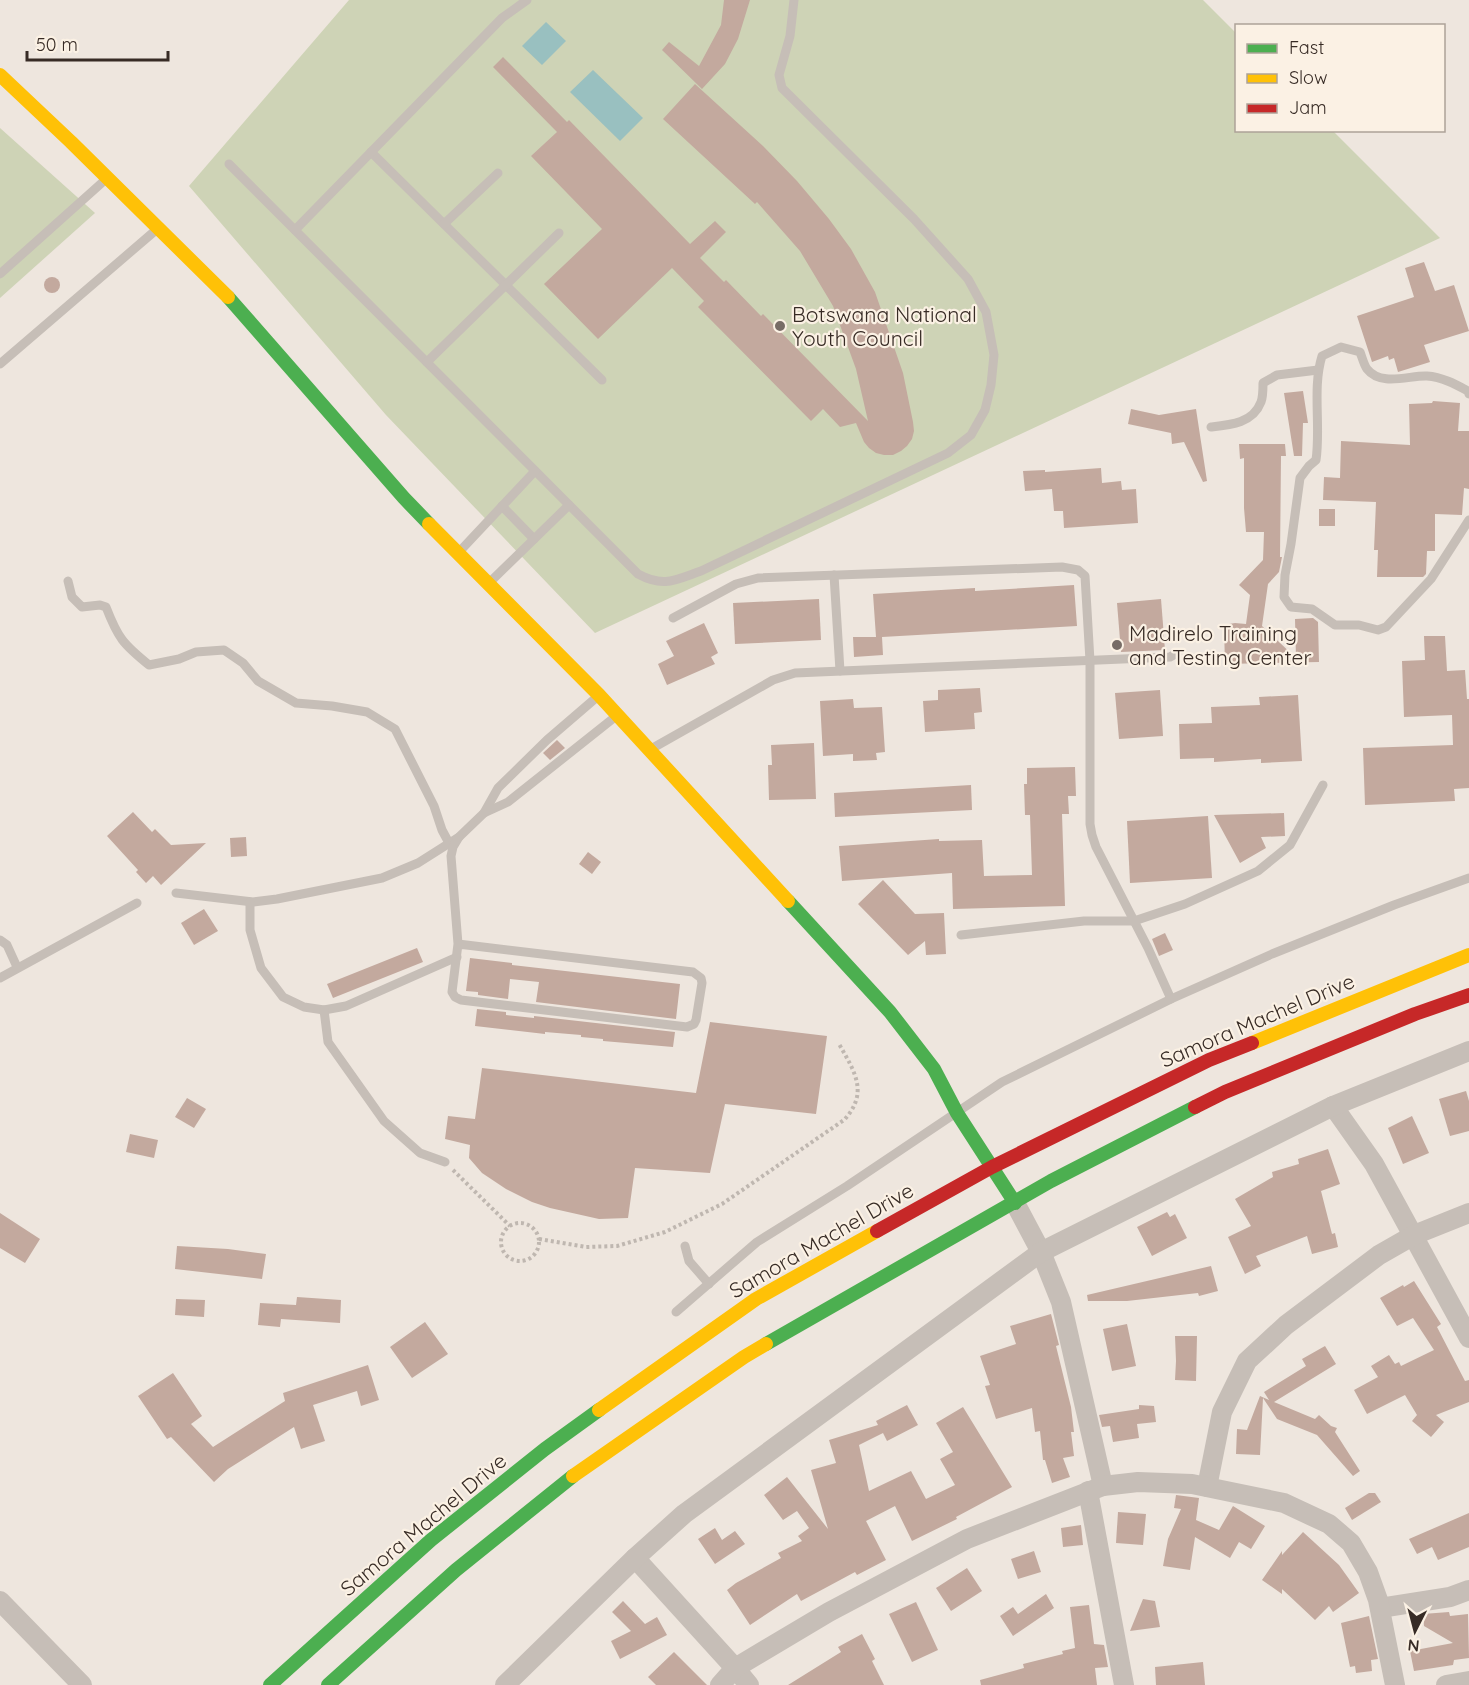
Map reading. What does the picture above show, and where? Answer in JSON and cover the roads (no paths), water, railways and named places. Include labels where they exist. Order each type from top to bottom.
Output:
[{"type":"main road","points":[[0,75],[227,296],[404,498],[617,715],[890,1012],[934,1069],[957,1113],[1015,1203]]},
{"type":"main road","name":"Samora Machel Drive","points":[[270,1685],[431,1540],[545,1449],[756,1299],[992,1167],[1209,1060],[1469,955]]},
{"type":"main road","points":[[328,1685],[456,1570],[567,1480],[744,1357],[1051,1181],[1225,1092],[1415,1014],[1469,995]]},
{"type":"street","points":[[505,1685],[635,1558],[684,1514],[1041,1252],[1333,1106],[1469,1052]]},
{"type":"street","points":[[1333,1106],[1374,1164],[1469,1338]]},
{"type":"street","points":[[1015,1203],[1041,1252],[1061,1302],[1095,1489],[1124,1685]]},
{"type":"street","points":[[1207,1487],[1222,1412],[1247,1361],[1286,1325],[1379,1255],[1414,1235],[1469,1213]]},
{"type":"street","points":[[720,1685],[735,1668],[829,1612],[967,1539],[1095,1489],[1138,1482],[1192,1484],[1284,1503],[1329,1524],[1351,1543],[1368,1572],[1380,1608],[1395,1685]]},
{"type":"street","points":[[635,1558],[748,1685]]},
{"type":"street","points":[[1380,1608],[1449,1597],[1469,1590]]},
{"type":"street","points":[[0,1602],[82,1685]]},
{"type":"street","points":[[1446,1685],[1469,1681]]},
{"type":"lane","points":[[295,230],[501,18],[527,0]]},
{"type":"lane","points":[[229,164],[638,574],[650,580],[667,583],[701,571],[948,453],[971,435],[985,410],[991,385],[994,355],[986,312],[968,279],[914,219],[782,88],[779,75],[790,36],[794,0]]},
{"type":"lane","points":[[371,152],[602,380]]},
{"type":"lane","points":[[444,224],[498,173]]},
{"type":"lane","points":[[0,274],[107,178]]},
{"type":"lane","points":[[0,364],[158,229]]},
{"type":"lane","points":[[427,362],[559,232]]},
{"type":"lane","points":[[1469,394],[1468,390],[1450,381],[1427,376],[1400,380],[1378,377],[1368,370],[1360,351],[1341,347],[1322,356],[1318,370],[1319,442],[1316,460],[1300,478],[1285,575],[1284,597],[1291,607],[1312,609],[1335,625],[1359,625],[1378,630],[1386,627],[1431,579],[1469,520]]},
{"type":"lane","points":[[1211,427],[1238,424],[1254,415],[1262,401],[1263,383],[1277,375],[1318,370]]},
{"type":"lane","points":[[459,553],[535,471]]},
{"type":"lane","points":[[489,584],[569,504]]},
{"type":"lane","points":[[502,506],[534,539]]},
{"type":"lane","points":[[672,618],[736,584],[758,578],[1062,567],[1078,570],[1085,576],[1090,661],[1090,824],[1092,836],[1171,999]]},
{"type":"lane","points":[[834,575],[840,671]]},
{"type":"lane","points":[[68,581],[72,597],[82,607],[100,605],[106,607],[116,633],[128,648],[149,665],[178,660],[196,652],[224,651],[243,663],[258,681],[296,703],[367,712],[395,729],[434,806],[449,843]]},
{"type":"lane","points":[[649,750],[773,680],[795,673],[1170,657],[1177,653]]},
{"type":"lane","points":[[176,894],[250,902],[277,899],[382,878],[418,862],[459,837],[484,813],[498,788],[598,695]]},
{"type":"lane","points":[[484,813],[508,802],[617,715]]},
{"type":"lane","points":[[961,935],[1084,921],[1134,921],[1185,904],[1258,871],[1290,845],[1323,785]]},
{"type":"lane","points":[[458,944],[693,972],[701,978],[702,983],[696,1020],[694,1024],[687,1027],[460,1000],[455,997],[452,992],[458,944],[451,856],[459,837]]},
{"type":"lane","points":[[676,1312],[757,1242],[847,1186],[1002,1083],[1171,999],[1284,949],[1469,878]]},
{"type":"lane","points":[[250,902],[250,930],[261,968],[283,997],[304,1007],[324,1010],[346,1006],[457,957]]},
{"type":"lane","points":[[0,978],[137,903]]},
{"type":"lane","points":[[0,940],[7,945],[17,967]]},
{"type":"lane","points":[[324,1010],[328,1042],[384,1121],[420,1153],[445,1162]]},
{"type":"lane","points":[[685,1246],[689,1261],[709,1284]]},
{"type":"water","points":[[546,22],[566,41],[542,65],[522,46]]},
{"type":"water","points":[[593,70],[643,118],[620,141],[570,92]]},
{"type":"place","name":"Botswana National Youth Council","points":[[780,326]]},
{"type":"place","name":"Madirelo Training and Testing Center","points":[[1117,645]]}]
